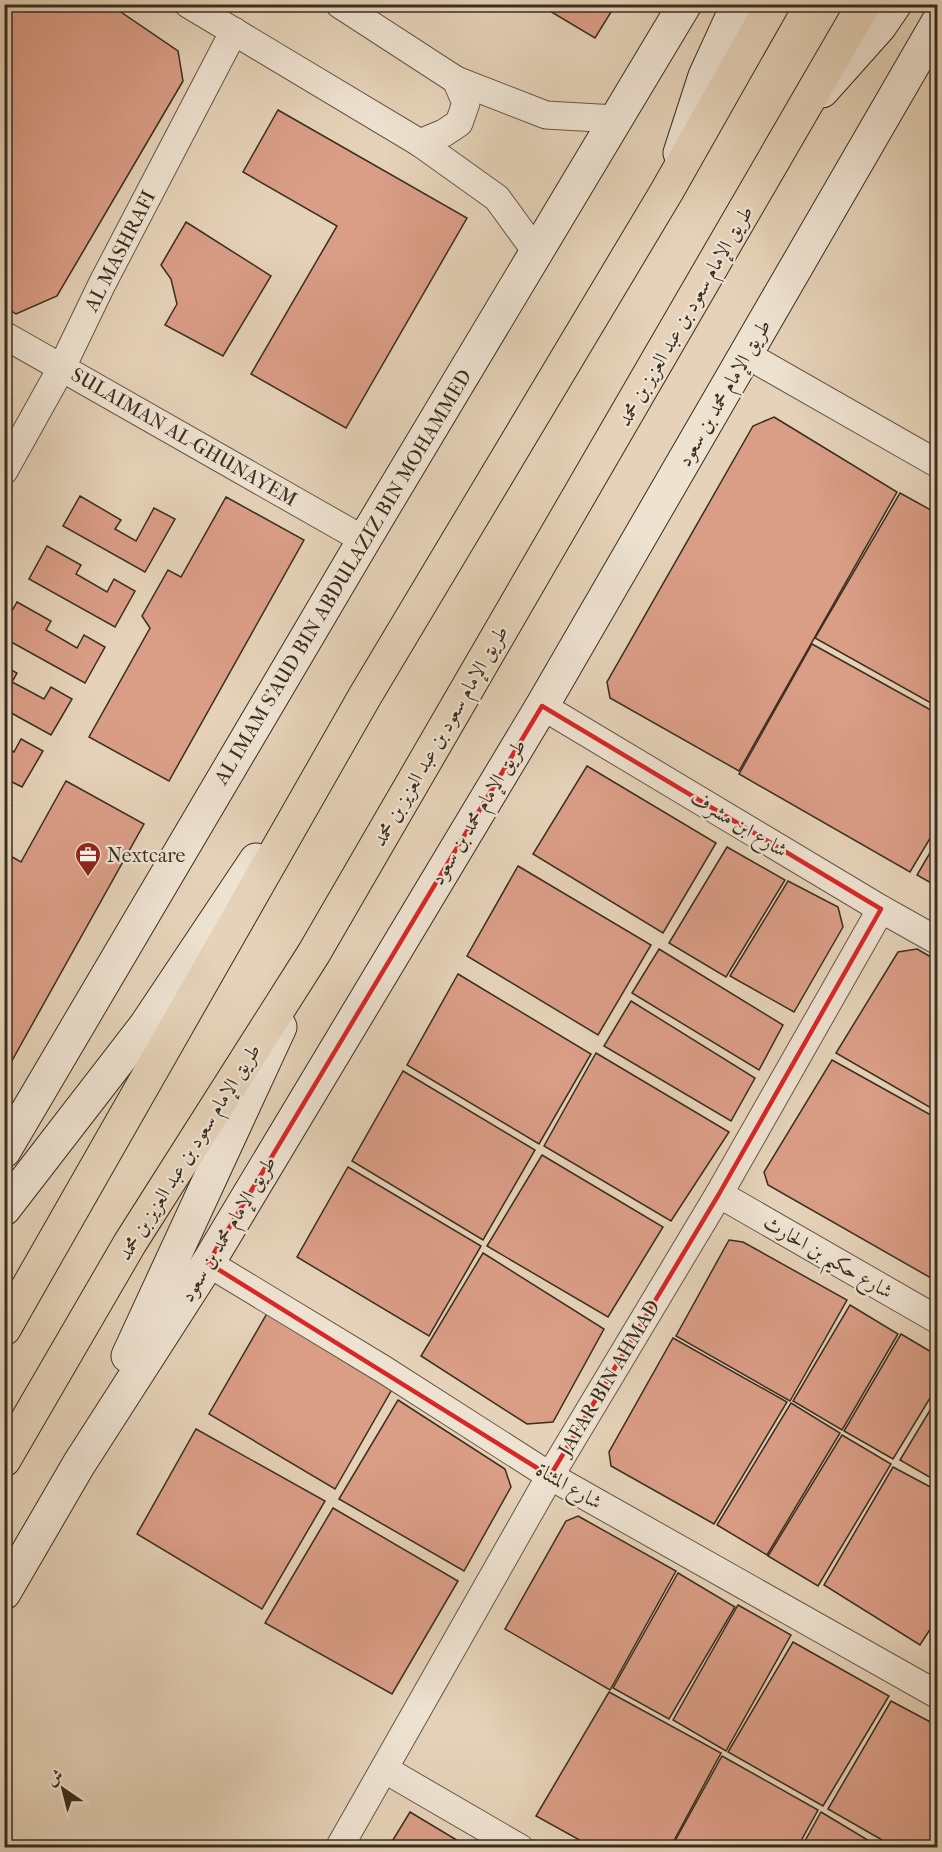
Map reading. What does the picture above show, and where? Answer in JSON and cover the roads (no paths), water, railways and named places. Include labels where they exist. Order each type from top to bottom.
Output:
[{"type":"main road","points":[[4,1329],[365,696],[667,191],[773,4]]},
{"type":"main road","name":"طريق الإمام سعود بن عبد العزيز بن محمد","points":[[4,1460],[130,1243],[314,953],[864,4]]},
{"type":"street","points":[[188,4],[420,143],[497,198],[537,253]]},
{"type":"street","points":[[339,4],[456,80],[546,115],[616,119]]},
{"type":"street","name":"AL IMAM S'AUD BIN ABDULAZIZ BIN MOHAMMED","points":[[4,1151],[364,540],[685,4]]},
{"type":"street","points":[[667,191],[705,76],[738,4]]},
{"type":"street","points":[[801,115],[880,26],[895,4]]},
{"type":"street","name":"طريق الإمام محمد بن سعود","points":[[4,1593],[79,1464],[208,1263],[542,706],[938,22]]},
{"type":"street","name":"AL MASHRAFI","points":[[4,471],[62,367],[102,284],[234,31]]},
{"type":"street","points":[[420,143],[444,133],[459,123],[466,103],[456,80]]},
{"type":"street","name":"SULAIMAN AL-GHUNAYEM","points":[[4,335],[364,540]]},
{"type":"street","points":[[747,355],[938,464]]},
{"type":"street","points":[[4,1209],[146,1025],[365,696]]},
{"type":"street","name":"شارع ابن مشرف","points":[[542,706],[938,941]]},
{"type":"street","name":"JAFAR BIN AHMAD","points":[[339,1848],[550,1476],[719,1194],[881,909]]},
{"type":"street","points":[[79,1464],[314,953]]},
{"type":"street","name":"شارع حكيم بن الحارث","points":[[719,1194],[938,1320]]},
{"type":"street","name":"شارع المثناة","points":[[208,1263],[383,1369],[550,1476],[938,1695]]},
{"type":"street","points":[[384,1769],[520,1848]]},
{"type":"place","name":"Nextcare","points":[[88,878]]}]
